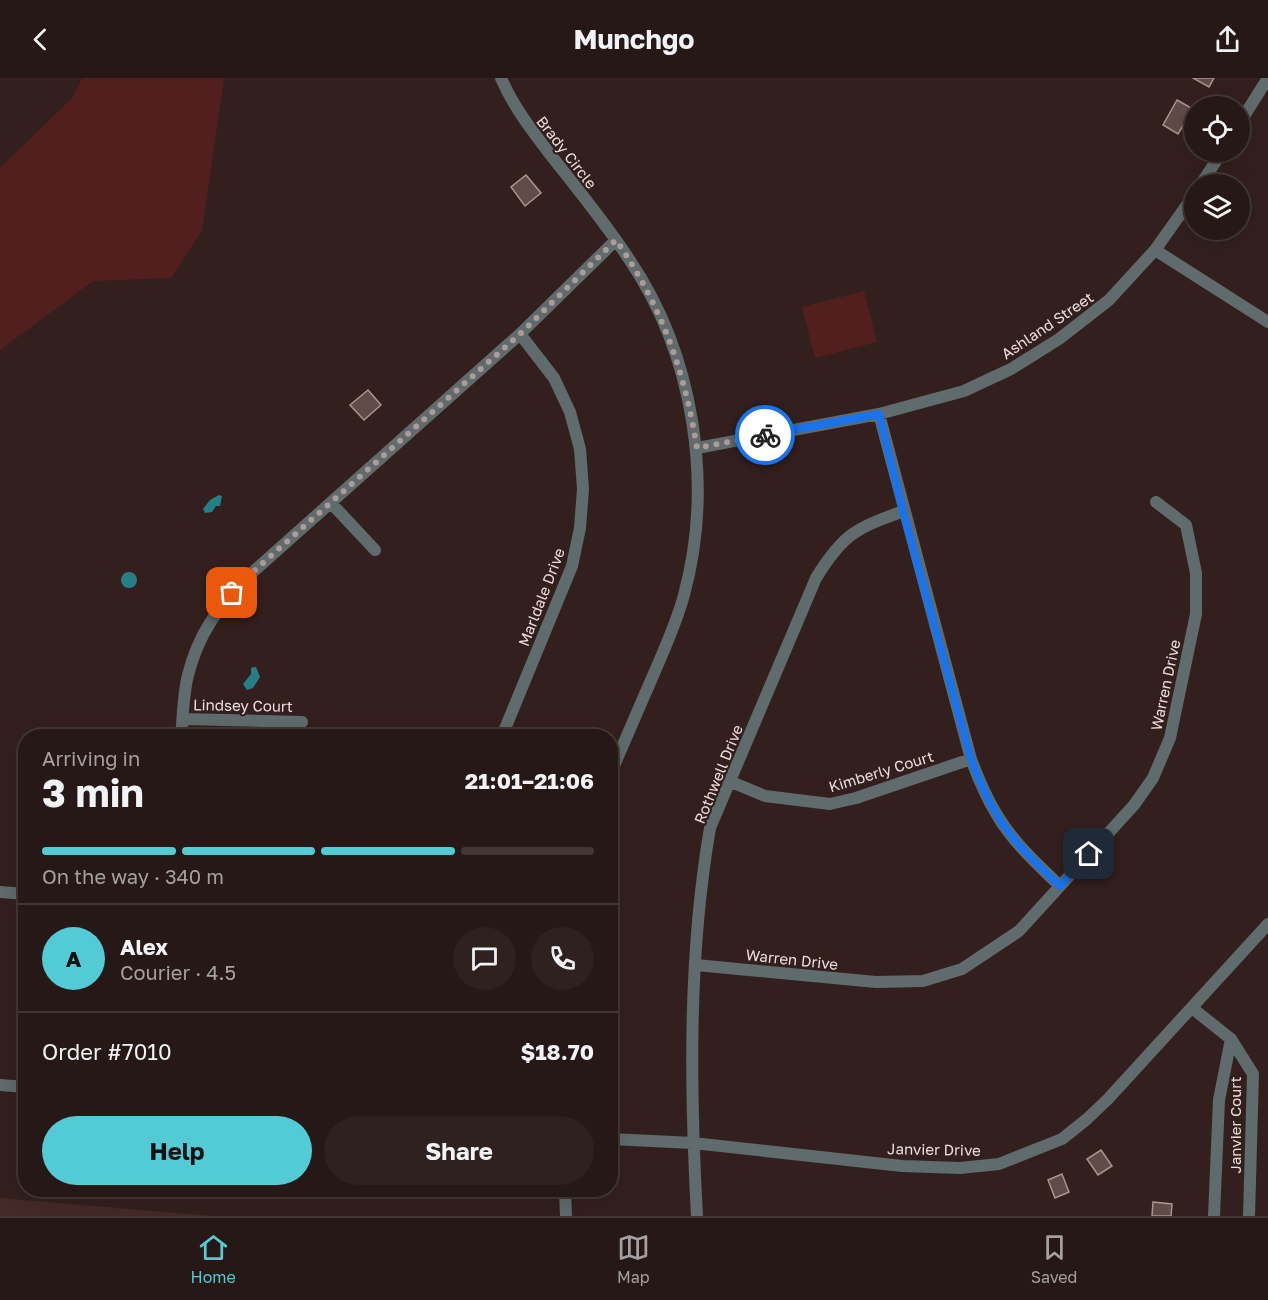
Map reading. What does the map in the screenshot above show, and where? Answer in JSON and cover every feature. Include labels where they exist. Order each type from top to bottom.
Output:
[{"type":"street","name":"Brady Circle","points":[[501,78],[508,95],[525,121],[616,240],[649,292],[683,378],[697,448],[697,531],[684,597],[672,632],[618,757]]},
{"type":"street","points":[[1250,107],[1268,78]]},
{"type":"street","name":"Ashland Street","points":[[697,448],[879,414],[964,391],[1011,369],[1059,339],[1109,300],[1155,250],[1184,209]]},
{"type":"street","points":[[182,729],[188,676],[201,638],[219,607],[245,579],[520,334],[616,240]]},
{"type":"street","points":[[1155,250],[1268,322]]},
{"type":"street","name":"Marldale Drive","points":[[505,729],[572,566],[580,528],[583,489],[580,449],[570,412],[554,378],[520,334]]},
{"type":"street","points":[[879,414],[903,511],[971,759],[984,792],[998,817],[1022,848],[1060,886]]},
{"type":"street","name":"Warren Drive","points":[[696,965],[876,982],[923,981],[962,969],[1019,931],[1134,805],[1153,778],[1170,738],[1196,614],[1196,573],[1186,525],[1156,502]]},
{"type":"street","points":[[331,504],[375,550]]},
{"type":"street","name":"Rothwell Drive","points":[[697,1216],[693,1143],[692,996],[705,857],[710,828],[816,578],[830,555],[849,534],[903,511]]},
{"type":"street","name":"Lindsey Court","points":[[183,719],[302,722]]},
{"type":"street","name":"Kimberly Court","points":[[729,782],[765,796],[830,804],[856,798],[971,759]]},
{"type":"street","points":[[0,892],[18,893]]},
{"type":"street","name":"Janvier Drive","points":[[618,1139],[693,1143],[902,1166],[960,1168],[999,1164],[1062,1139],[1088,1119],[1268,924]]},
{"type":"street","name":"Janvier Court","points":[[1192,1008],[1231,1040],[1253,1074],[1249,1216]]},
{"type":"street","name":"Janvier Court","points":[[1214,1216],[1219,1100],[1231,1040]]},
{"type":"street","points":[[0,1085],[18,1086]]},
{"type":"street","points":[[565,1197],[566,1216]]},
{"type":"shaded area","points":[[82,78],[224,78],[202,230],[171,278],[93,281],[0,350],[0,168],[73,97]]},
{"type":"shaded area","points":[[864,291],[877,342],[815,358],[802,307]]},
{"type":"shaded area","points":[[0,1198],[211,1216],[0,1216]]},
{"type":"water","points":[[219,495],[222,496],[220,506],[216,506],[212,512],[205,513],[203,509],[210,500]]},
{"type":"water","points":[[129,572],[135,574],[137,580],[135,586],[129,588],[123,586],[121,580],[123,574]]},
{"type":"water","points":[[256,667],[260,677],[253,688],[247,690],[243,684],[251,674],[251,668]]},
{"type":"building","points":[[1193,78],[1214,78],[1209,87]]},
{"type":"building","points":[[1177,100],[1184,104],[1184,124],[1178,134],[1163,125]]},
{"type":"building","points":[[526,175],[541,193],[525,206],[511,187]]},
{"type":"building","points":[[368,390],[381,405],[364,420],[350,405]]},
{"type":"building","points":[[1101,1150],[1112,1166],[1098,1175],[1087,1159]]},
{"type":"building","points":[[1062,1174],[1069,1192],[1055,1198],[1048,1180]]},
{"type":"building","points":[[1153,1202],[1172,1204],[1171,1216],[1152,1216]]},
{"type":"way so far","points":[[232,593],[520,334],[616,240],[649,292],[674,351],[683,378],[697,448],[765,435]]},
{"type":"route","points":[[765,435],[879,414],[903,511],[971,759],[984,792],[998,817],[1015,840],[1060,886],[1089,854]]}]
